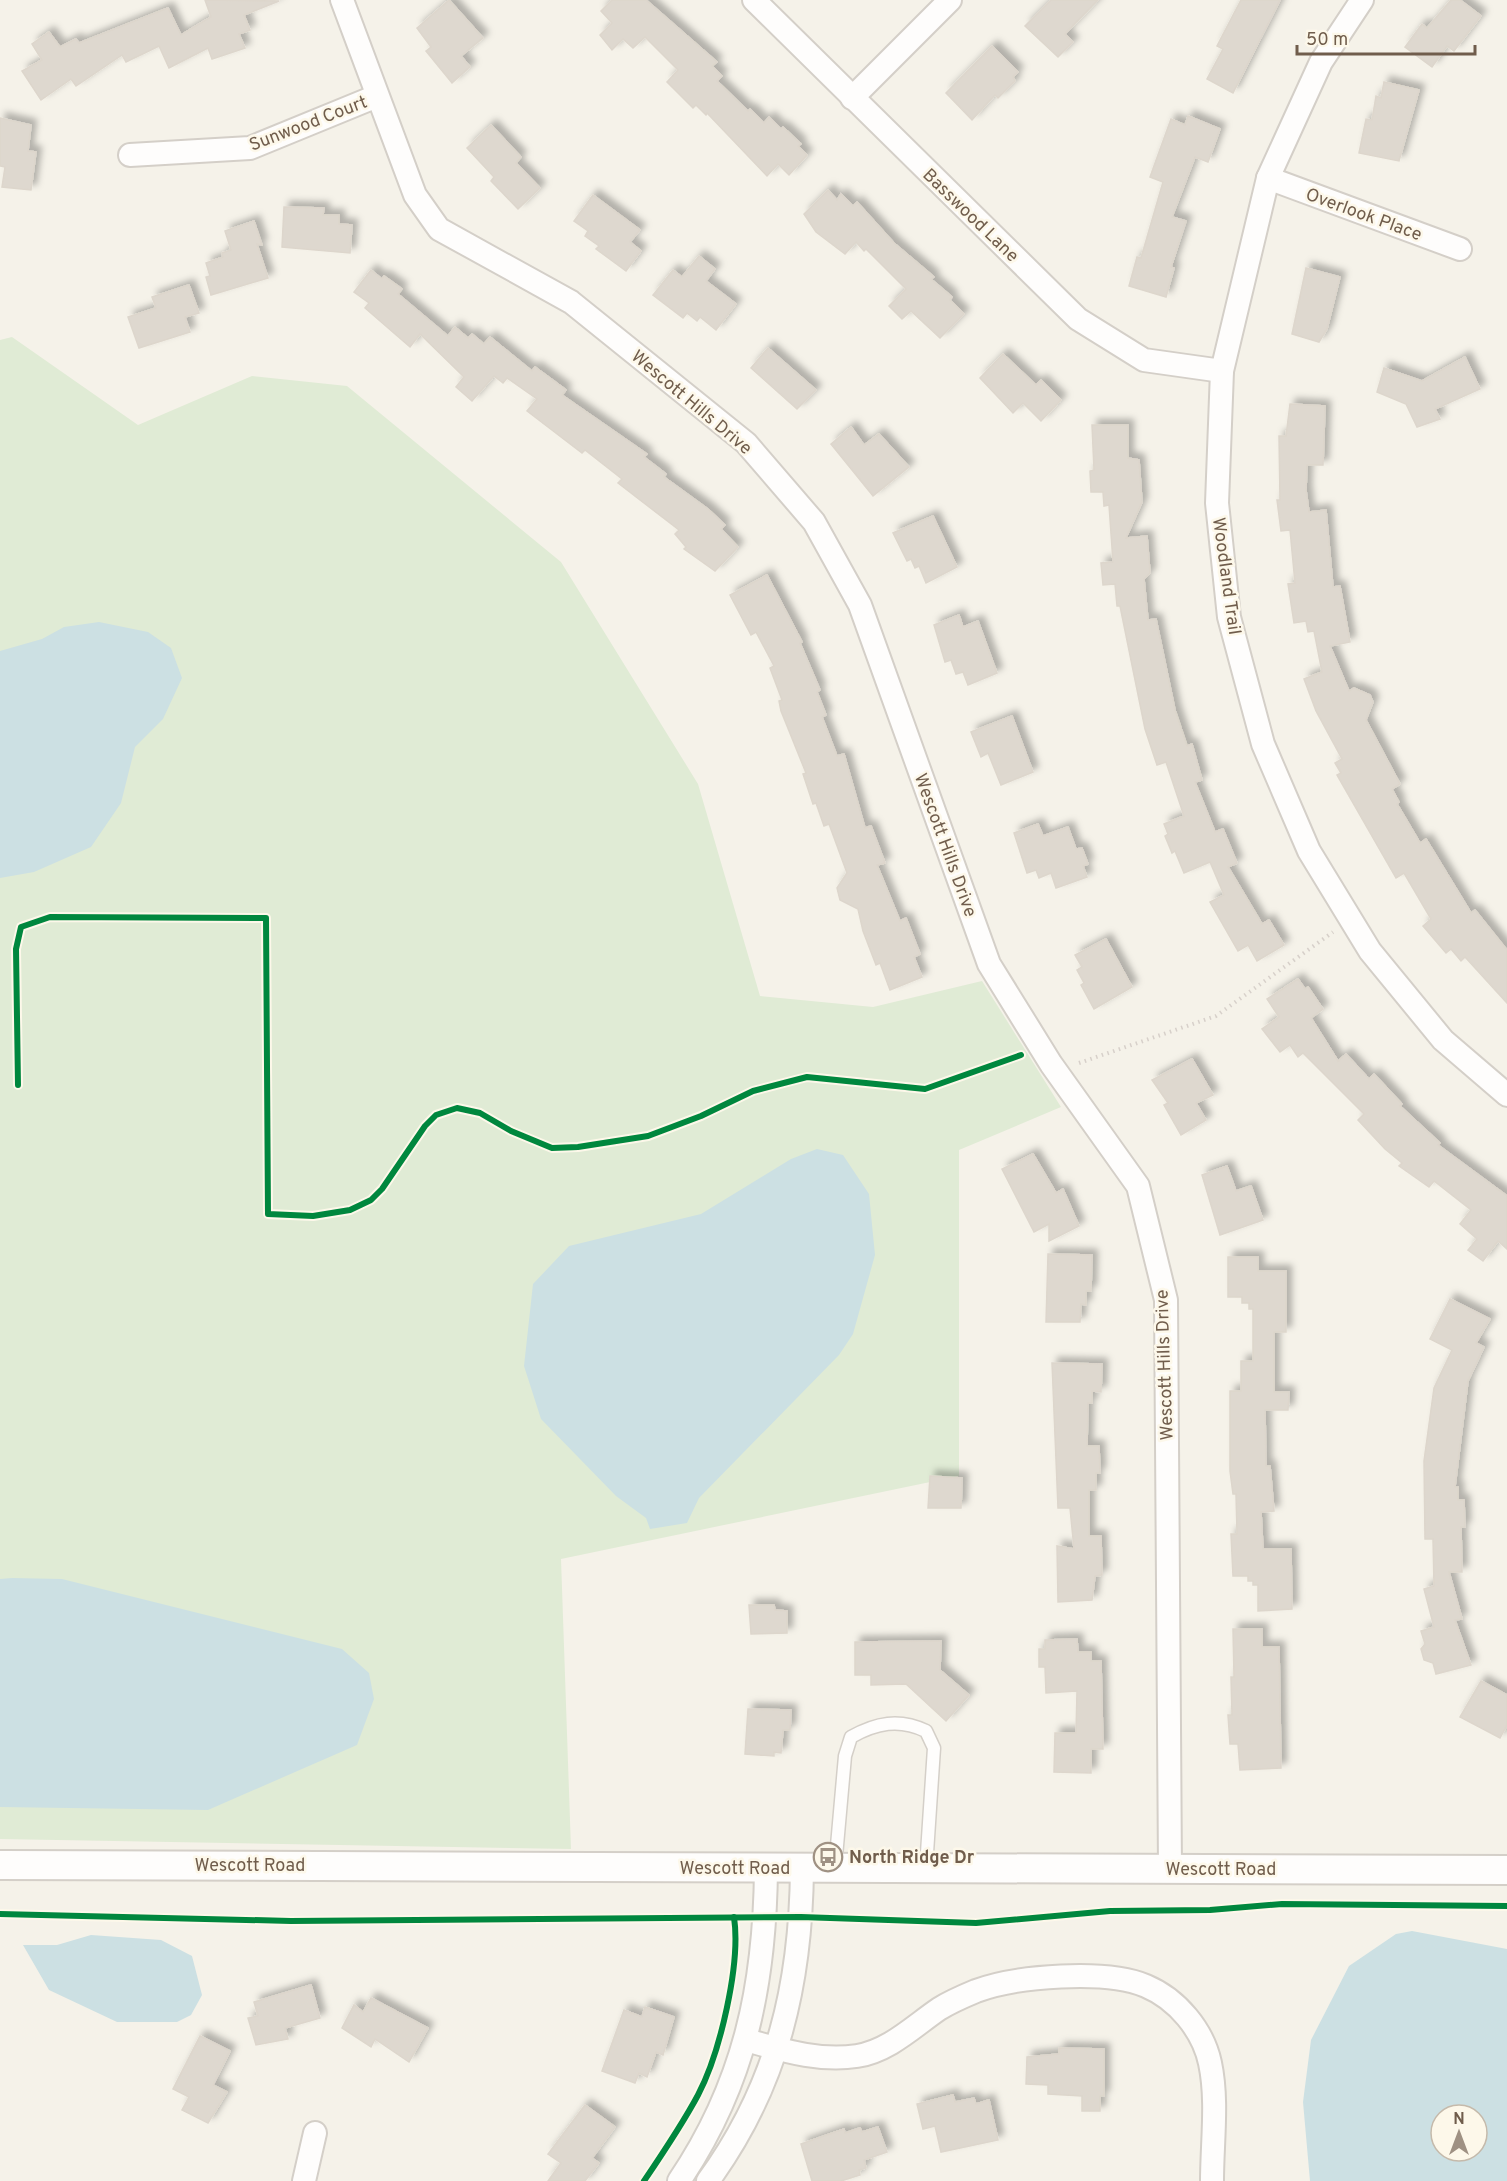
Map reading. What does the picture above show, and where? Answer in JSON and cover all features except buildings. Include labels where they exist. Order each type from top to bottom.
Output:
[{"type":"street","name":"Wescott Hills Drive","points":[[342,0],[415,195],[439,229],[571,302],[746,443],[814,522],[860,606],[989,964],[1051,1064],[1138,1185],[1166,1300],[1170,1869]]},
{"type":"street","name":"Basswood Lane","points":[[754,0],[1078,320],[1144,360],[1222,371]]},
{"type":"street","points":[[852,98],[950,0]]},
{"type":"street","name":"Woodland Trail","points":[[1362,0],[1321,62],[1268,178],[1222,371],[1217,503],[1229,617],[1263,744],[1309,851],[1370,951],[1443,1040],[1507,1095]]},
{"type":"street","name":"Sunwood Court","points":[[130,155],[250,148],[377,96]]},
{"type":"street","name":"Overlook Place","points":[[1268,178],[1460,249]]},
{"type":"street","name":"Wescott Road","points":[[0,1865],[1507,1870]]},
{"type":"street","points":[[679,2181],[722,2106],[746,2040],[758,1991],[764,1948],[766,1868]]},
{"type":"street","points":[[708,2181],[744,2125],[777,2048],[796,1972],[800,1936],[802,1868]]},
{"type":"street","points":[[746,2040],[817,2056],[858,2056],[885,2046],[941,2007],[977,1991],[1014,1980],[1054,1977],[1104,1978],[1145,1985],[1164,1996],[1181,2010],[1204,2044],[1210,2064],[1212,2087],[1212,2181]]},
{"type":"street","points":[[304,2181],[315,2133]]},
{"type":"lane","points":[[835,1868],[845,1756],[850,1737],[869,1727],[889,1722],[913,1725],[926,1731],[934,1748],[926,1868]]},
{"type":"path","points":[[1051,1064],[1076,1064],[1216,1016],[1352,919]]},
{"type":"green space","points":[[12,337],[138,425],[252,376],[347,386],[561,562],[698,784],[760,996],[873,1007],[982,981],[1061,1107],[959,1150],[959,1476],[561,1559],[571,1849],[0,1839],[0,340]]},
{"type":"shaded area","points":[[99,622],[148,632],[171,648],[182,678],[163,719],[135,747],[121,803],[91,847],[34,872],[0,878],[0,651],[42,639],[64,627]]},
{"type":"shaded area","points":[[817,1149],[843,1155],[869,1194],[875,1255],[853,1334],[839,1355],[699,1498],[687,1523],[650,1529],[646,1518],[616,1496],[541,1419],[524,1366],[533,1284],[569,1246],[701,1214],[791,1159]]},
{"type":"shaded area","points":[[0,1579],[62,1579],[342,1649],[369,1673],[374,1699],[357,1745],[208,1810],[0,1807]]},
{"type":"shaded area","points":[[1412,1931],[1507,1949],[1507,2181],[1310,2181],[1303,2102],[1311,2040],[1349,1966],[1396,1934]]},
{"type":"shaded area","points":[[91,1935],[161,1940],[192,1956],[202,1995],[191,2015],[177,2022],[117,2022],[49,1990],[23,1945],[57,1945]]},
{"type":"cycle path","points":[[18,1085],[16,949],[21,927],[50,917],[266,918],[268,1214],[313,1216],[350,1210],[371,1200],[382,1189],[425,1126],[436,1115],[457,1108],[480,1113],[511,1131],[552,1148],[578,1147],[648,1136],[701,1116],[753,1091],[807,1077],[925,1089],[1021,1055]]},
{"type":"cycle path","points":[[0,1914],[291,1921],[801,1917],[976,1923],[1110,1911],[1210,1910],[1282,1904],[1507,1906]]},
{"type":"cycle path","points":[[644,2181],[692,2106],[714,2056],[731,1983],[734,1959],[734,1917]]},
{"type":"place","name":"North Ridge Dr","points":[[828,1857]]}]
